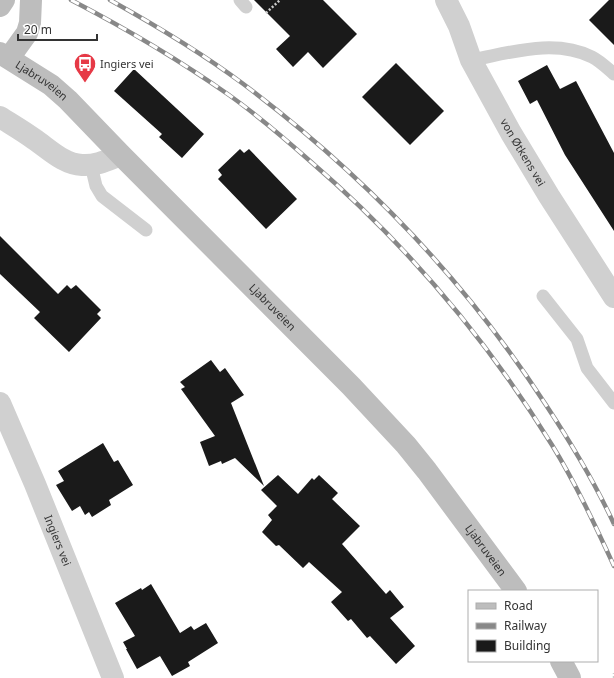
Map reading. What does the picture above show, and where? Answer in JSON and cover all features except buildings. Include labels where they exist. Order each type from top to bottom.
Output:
[{"type":"street","points":[[0,6],[4,0]]},
{"type":"street","points":[[4,56],[27,33],[30,23],[31,0]]},
{"type":"street","name":"von Øtkens vei","points":[[446,0],[459,26],[471,60],[511,133],[614,297]]},
{"type":"street","name":"Ljabruveien","points":[[4,56],[51,85],[68,100],[121,156],[345,380],[380,417],[427,471],[515,590]]},
{"type":"street","points":[[0,117],[62,158],[81,165],[91,165],[121,156]]},
{"type":"street","name":"Ingiers vei","points":[[0,403],[35,484],[113,678]]},
{"type":"street","points":[[562,662],[570,678]]},
{"type":"lane","points":[[471,60],[542,47],[554,47],[567,49],[593,58],[614,74]]},
{"type":"lane","points":[[91,165],[96,186],[102,196],[146,230]]},
{"type":"lane","points":[[544,296],[577,339],[587,368],[614,402]]},
{"type":"path","points":[[272,8],[280,0]]},
{"type":"path","points":[[614,673],[614,678]]},
{"type":"railway","points":[[71,0],[152,45],[191,69],[239,103],[300,152],[379,225],[442,294],[500,367],[527,405],[569,475],[614,566]]},
{"type":"railway","points":[[110,0],[177,39],[242,83],[286,117],[328,153],[408,230],[481,314],[515,359],[546,405],[591,478],[614,524]]},
{"type":"place","name":"Ingiers vei","points":[[85,84]]}]
